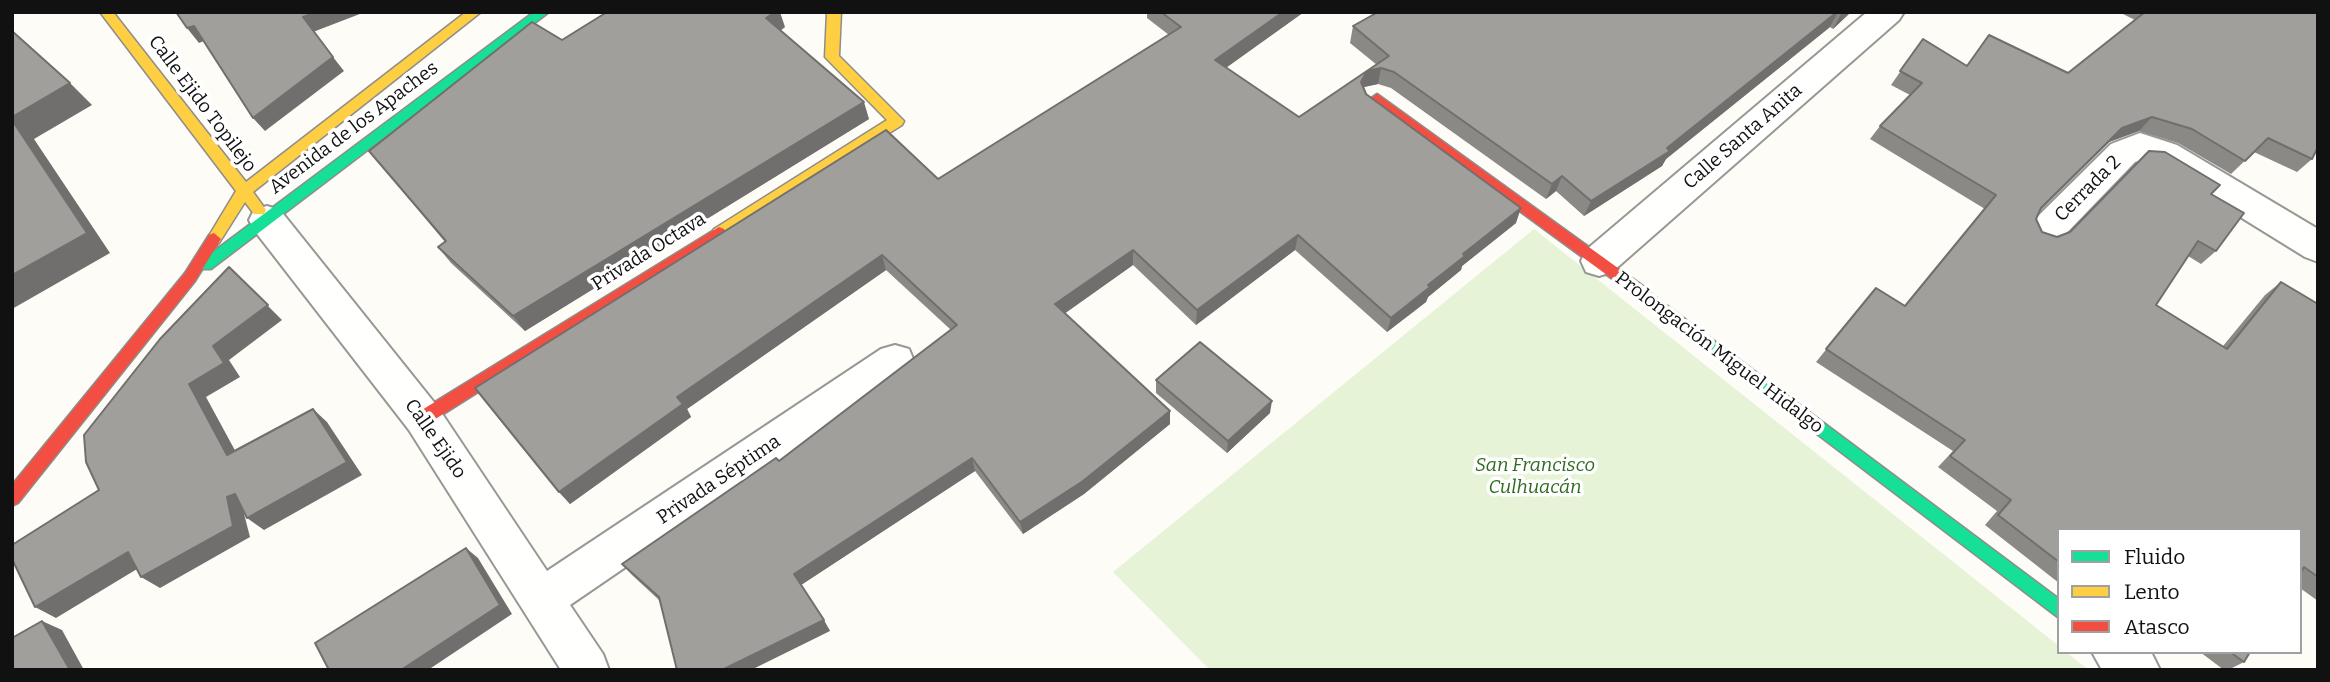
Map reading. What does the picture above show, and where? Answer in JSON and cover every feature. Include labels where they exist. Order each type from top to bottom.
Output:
[{"type":"street","name":"Calle Ejido Topilejo","points":[[106,12],[255,206]]},
{"type":"street","name":"Avenida de los Apaches","points":[[12,498],[190,276],[255,206],[475,12]]},
{"type":"street","name":"Avenida de los Apaches","points":[[190,276],[255,206],[543,12]]},
{"type":"street","name":"Privada Octava","points":[[422,418],[897,121],[832,57],[834,12]]},
{"type":"street","name":"Calle Santa Anita","points":[[1599,261],[1888,12]]},
{"type":"street","name":"Prolongación Miguel Hidalgo","points":[[1377,99],[1599,261],[2057,608]]},
{"type":"street","name":"Cerrada 2","points":[[2044,233],[2123,153],[2140,146],[2165,154],[2318,247]]},
{"type":"street","name":"Calle Ejido","points":[[255,206],[422,418],[587,670]]},
{"type":"street","name":"Privada Séptima","points":[[542,599],[895,361]]},
{"type":"street","points":[[2117,654],[2137,670]]},
{"type":"green space","name":"San Francisco Culhuacán","points":[[1534,229],[2057,644],[2057,654],[2069,654],[2089,670],[1210,670],[1113,572]]},
{"type":"building","points":[[176,12],[316,12],[303,17],[333,57],[253,118],[194,26],[187,28]]},
{"type":"building","points":[[607,12],[775,12],[766,18],[864,102],[513,316],[438,247],[446,241],[369,151],[532,22],[562,40]]},
{"type":"building","points":[[1161,12],[1283,12],[1215,60],[1299,117],[1389,56],[1353,26],[1378,12],[1837,12],[1667,148],[1670,151],[1591,201],[1562,176],[1552,184],[1394,72],[1381,68],[1367,71],[1361,82],[1366,94],[1521,208],[1463,254],[1465,256],[1391,318],[1298,235],[1197,310],[1133,250],[1055,304],[1170,411],[1083,481],[1020,522],[972,458],[794,574],[824,620],[722,670],[677,670],[659,597],[622,564],[776,458],[779,461],[957,325],[882,255],[677,397],[683,404],[559,492],[475,388],[886,130],[938,179],[1181,27]]},
{"type":"building","points":[[2145,12],[2318,12],[2318,147],[2312,159],[2268,138],[2245,161],[2192,129],[2152,117],[2122,128],[2041,208],[2036,219],[2042,232],[2057,237],[2070,232],[2149,151],[2165,152],[2220,185],[2211,194],[2244,213],[2216,251],[2198,241],[2156,305],[2227,349],[2281,282],[2318,304],[2318,577],[2304,567],[2302,570],[2302,528],[2057,528],[2057,560],[1998,515],[2011,500],[1950,456],[1965,440],[1826,349],[1876,288],[1905,306],[1996,195],[1880,126],[1922,83],[1900,71],[1923,39],[1967,66],[1989,35],[2068,73]]},
{"type":"building","points":[[12,31],[70,83],[12,117]]},
{"type":"building","points":[[12,120],[87,233],[12,275]]},
{"type":"building","points":[[229,267],[268,305],[213,346],[224,363],[189,384],[227,455],[313,409],[347,462],[247,518],[235,494],[227,497],[233,526],[141,577],[128,552],[35,607],[12,559],[12,545],[99,490],[86,462],[84,435],[160,339]]},
{"type":"building","points":[[1200,342],[1272,401],[1228,441],[1156,380]]},
{"type":"building","points":[[466,548],[500,605],[401,670],[329,670],[315,643]]},
{"type":"building","points":[[42,621],[70,670],[12,670],[12,638]]},
{"type":"building","points":[[2233,654],[2249,654],[2244,662]]},
{"type":"traffic: fast","points":[[206,265],[543,12]]},
{"type":"traffic: fast","points":[[1642,293],[2057,608]]},
{"type":"traffic: slow","points":[[106,12],[259,210]]},
{"type":"traffic: slow","points":[[214,239],[243,192],[475,12]]},
{"type":"traffic: slow","points":[[719,233],[897,121],[832,57],[834,12]]},
{"type":"traffic: jam","points":[[1377,99],[1642,293]]},
{"type":"traffic: jam","points":[[423,418],[719,233]]},
{"type":"traffic: jam","points":[[12,498],[190,277],[214,239]]}]
